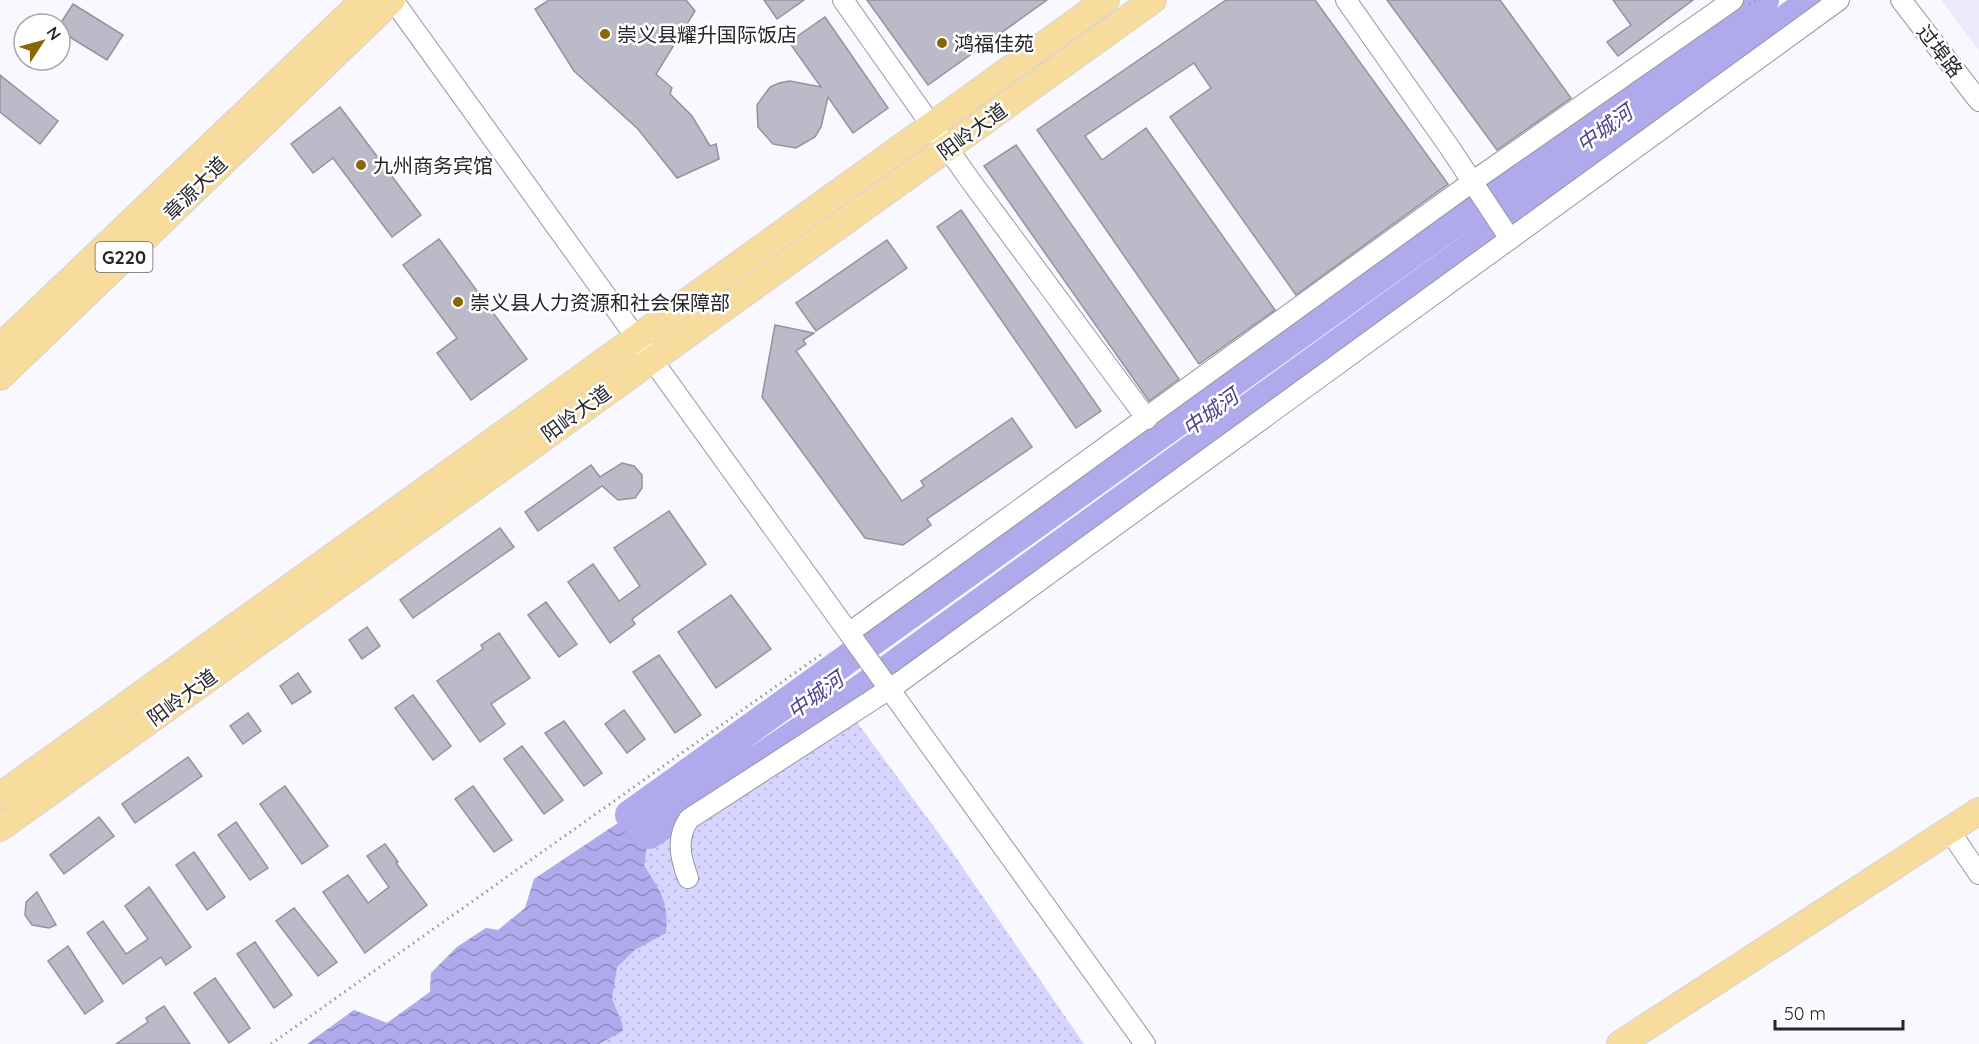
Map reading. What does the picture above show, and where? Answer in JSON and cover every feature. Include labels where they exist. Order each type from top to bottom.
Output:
[{"type":"main road","name":"章源大道","points":[[0,347],[364,0]]},
{"type":"main road","name":"章源大道","points":[[0,377],[392,0]]},
{"type":"main road","name":"阳岭大道","points":[[0,828],[643,349],[931,125],[1106,0]]},
{"type":"main road","name":"阳岭大道","points":[[0,796],[643,349],[947,148],[1153,0]]},
{"type":"main road","points":[[1620,1044],[1979,812]]},
{"type":"street","points":[[392,0],[887,683],[1145,1044]]},
{"type":"street","points":[[843,0],[947,148],[1147,419]]},
{"type":"street","points":[[1346,0],[1506,234]]},
{"type":"street","points":[[854,638],[1147,419],[1477,190],[1733,0]]},
{"type":"street","points":[[688,878],[681,860],[680,846],[681,831],[689,819],[887,683],[1506,234],[1839,0]]},
{"type":"street","name":"过埠路","points":[[1901,0],[1979,101]]},
{"type":"street","points":[[1949,830],[1979,874]]},
{"type":"path","points":[[272,1044],[823,653]]},
{"type":"shaded area","points":[[1941,0],[1979,0],[1979,51]]},
{"type":"shaded area","points":[[845,706],[948,846],[1084,1044],[307,1044],[354,1010],[387,1023],[430,992],[431,973],[457,947],[486,928],[498,930],[525,909],[534,879],[630,815],[649,834]]},
{"type":"water","points":[[630,815],[649,834],[644,865],[665,904],[667,922],[666,933],[635,950],[617,967],[612,999],[623,1031],[599,1044],[307,1044],[354,1010],[387,1023],[430,992],[431,973],[457,947],[486,928],[498,930],[525,908],[534,879]]},
{"type":"building","points":[[549,0],[686,0],[695,11],[656,74],[672,88],[670,94],[692,116],[710,146],[716,144],[719,159],[677,178],[638,129],[574,71],[535,9]]},
{"type":"building","points":[[764,0],[804,0],[777,19]]},
{"type":"building","name":"鸿福佳苑","points":[[867,0],[1047,0],[928,85]]},
{"type":"building","points":[[1226,0],[1315,0],[1448,184],[1296,295],[1170,117],[1211,88],[1194,63],[1085,136],[1102,160],[1146,128],[1275,310],[1199,364],[1037,130]]},
{"type":"building","points":[[1387,0],[1500,0],[1571,98],[1497,150]]},
{"type":"building","points":[[1613,0],[1693,0],[1618,56],[1607,42],[1631,25]]},
{"type":"building","points":[[73,4],[123,35],[107,60],[72,38],[72,12],[68,12]]},
{"type":"building","points":[[825,17],[888,108],[853,133],[828,97],[821,127],[815,137],[796,148],[773,144],[758,127],[757,105],[770,87],[779,83],[790,81],[821,87],[789,42]]},
{"type":"building","points":[[0,75],[58,121],[40,144],[0,112]]},
{"type":"building","name":"九州商务宾馆","points":[[340,107],[421,215],[392,237],[333,158],[313,173],[291,144]]},
{"type":"building","points":[[1016,145],[1179,379],[1149,401],[984,166]]},
{"type":"building","points":[[961,210],[1101,411],[1076,428],[937,227]]},
{"type":"building","name":"崇义县人力资源和社会保障部","points":[[439,239],[527,359],[471,400],[437,353],[457,338],[403,265]]},
{"type":"building","points":[[887,240],[907,268],[816,331],[796,303]]},
{"type":"building","points":[[775,325],[814,333],[803,340],[806,344],[796,351],[902,501],[924,486],[921,481],[1012,418],[1032,447],[927,519],[931,525],[903,545],[865,538],[762,397]]},
{"type":"building","points":[[622,463],[634,466],[642,475],[642,488],[635,498],[618,500],[602,486],[538,531],[525,512],[591,465],[600,477]]},
{"type":"building","points":[[669,511],[706,564],[632,619],[635,624],[610,643],[568,582],[593,564],[619,601],[640,586],[614,548]]},
{"type":"building","points":[[500,528],[514,547],[413,618],[400,600]]},
{"type":"building","points":[[731,595],[771,649],[716,688],[678,632]]},
{"type":"building","points":[[546,602],[577,644],[559,657],[528,615]]},
{"type":"building","points":[[367,627],[380,646],[362,659],[349,640]]},
{"type":"building","points":[[499,633],[530,678],[491,704],[505,724],[480,742],[437,681],[483,649],[481,645]]},
{"type":"building","points":[[659,655],[701,715],[675,733],[633,672]]},
{"type":"building","points":[[298,673],[311,692],[292,704],[280,686]]},
{"type":"building","points":[[413,695],[451,746],[433,760],[395,708]]},
{"type":"building","points":[[624,710],[645,739],[627,753],[605,724]]},
{"type":"building","points":[[248,713],[261,731],[243,744],[230,726]]},
{"type":"building","points":[[564,721],[602,773],[584,786],[545,733]]},
{"type":"building","points":[[522,746],[563,800],[544,814],[504,759]]},
{"type":"building","points":[[188,757],[202,776],[135,823],[122,804]]},
{"type":"building","points":[[285,786],[328,846],[302,864],[260,804]]},
{"type":"building","points":[[473,786],[512,840],[494,852],[455,799]]},
{"type":"building","points":[[99,817],[114,836],[64,874],[50,855]]},
{"type":"building","points":[[236,822],[268,868],[250,880],[218,835]]},
{"type":"building","points":[[385,844],[427,905],[365,953],[323,892],[348,875],[368,903],[389,887],[367,856]]},
{"type":"building","points":[[194,852],[225,897],[207,910],[176,865]]},
{"type":"building","points":[[149,887],[191,947],[166,965],[161,957],[123,984],[87,933],[103,921],[126,954],[148,939],[125,906]]},
{"type":"building","points":[[37,892],[56,925],[49,928],[32,925],[25,915],[26,902]]},
{"type":"building","points":[[294,908],[337,962],[318,976],[276,921]]},
{"type":"building","points":[[255,942],[292,995],[274,1008],[237,954]]},
{"type":"building","points":[[68,946],[103,1001],[85,1014],[48,961]]},
{"type":"building","points":[[215,978],[250,1028],[229,1043],[194,993]]},
{"type":"building","points":[[164,1006],[190,1044],[116,1044],[148,1022],[146,1018]]},
{"type":"waterway","name":"中城河","points":[[1764,0],[630,815],[649,834],[841,704],[1813,0]]},
{"type":"place","name":"崇义县耀升国际饭店","points":[[605,34]]},
{"type":"place","name":"鸿福佳苑","points":[[942,43]]},
{"type":"place","name":"九州商务宾馆","points":[[361,165]]},
{"type":"place","name":"崇义县人力资源和社会保障部","points":[[458,302]]}]
